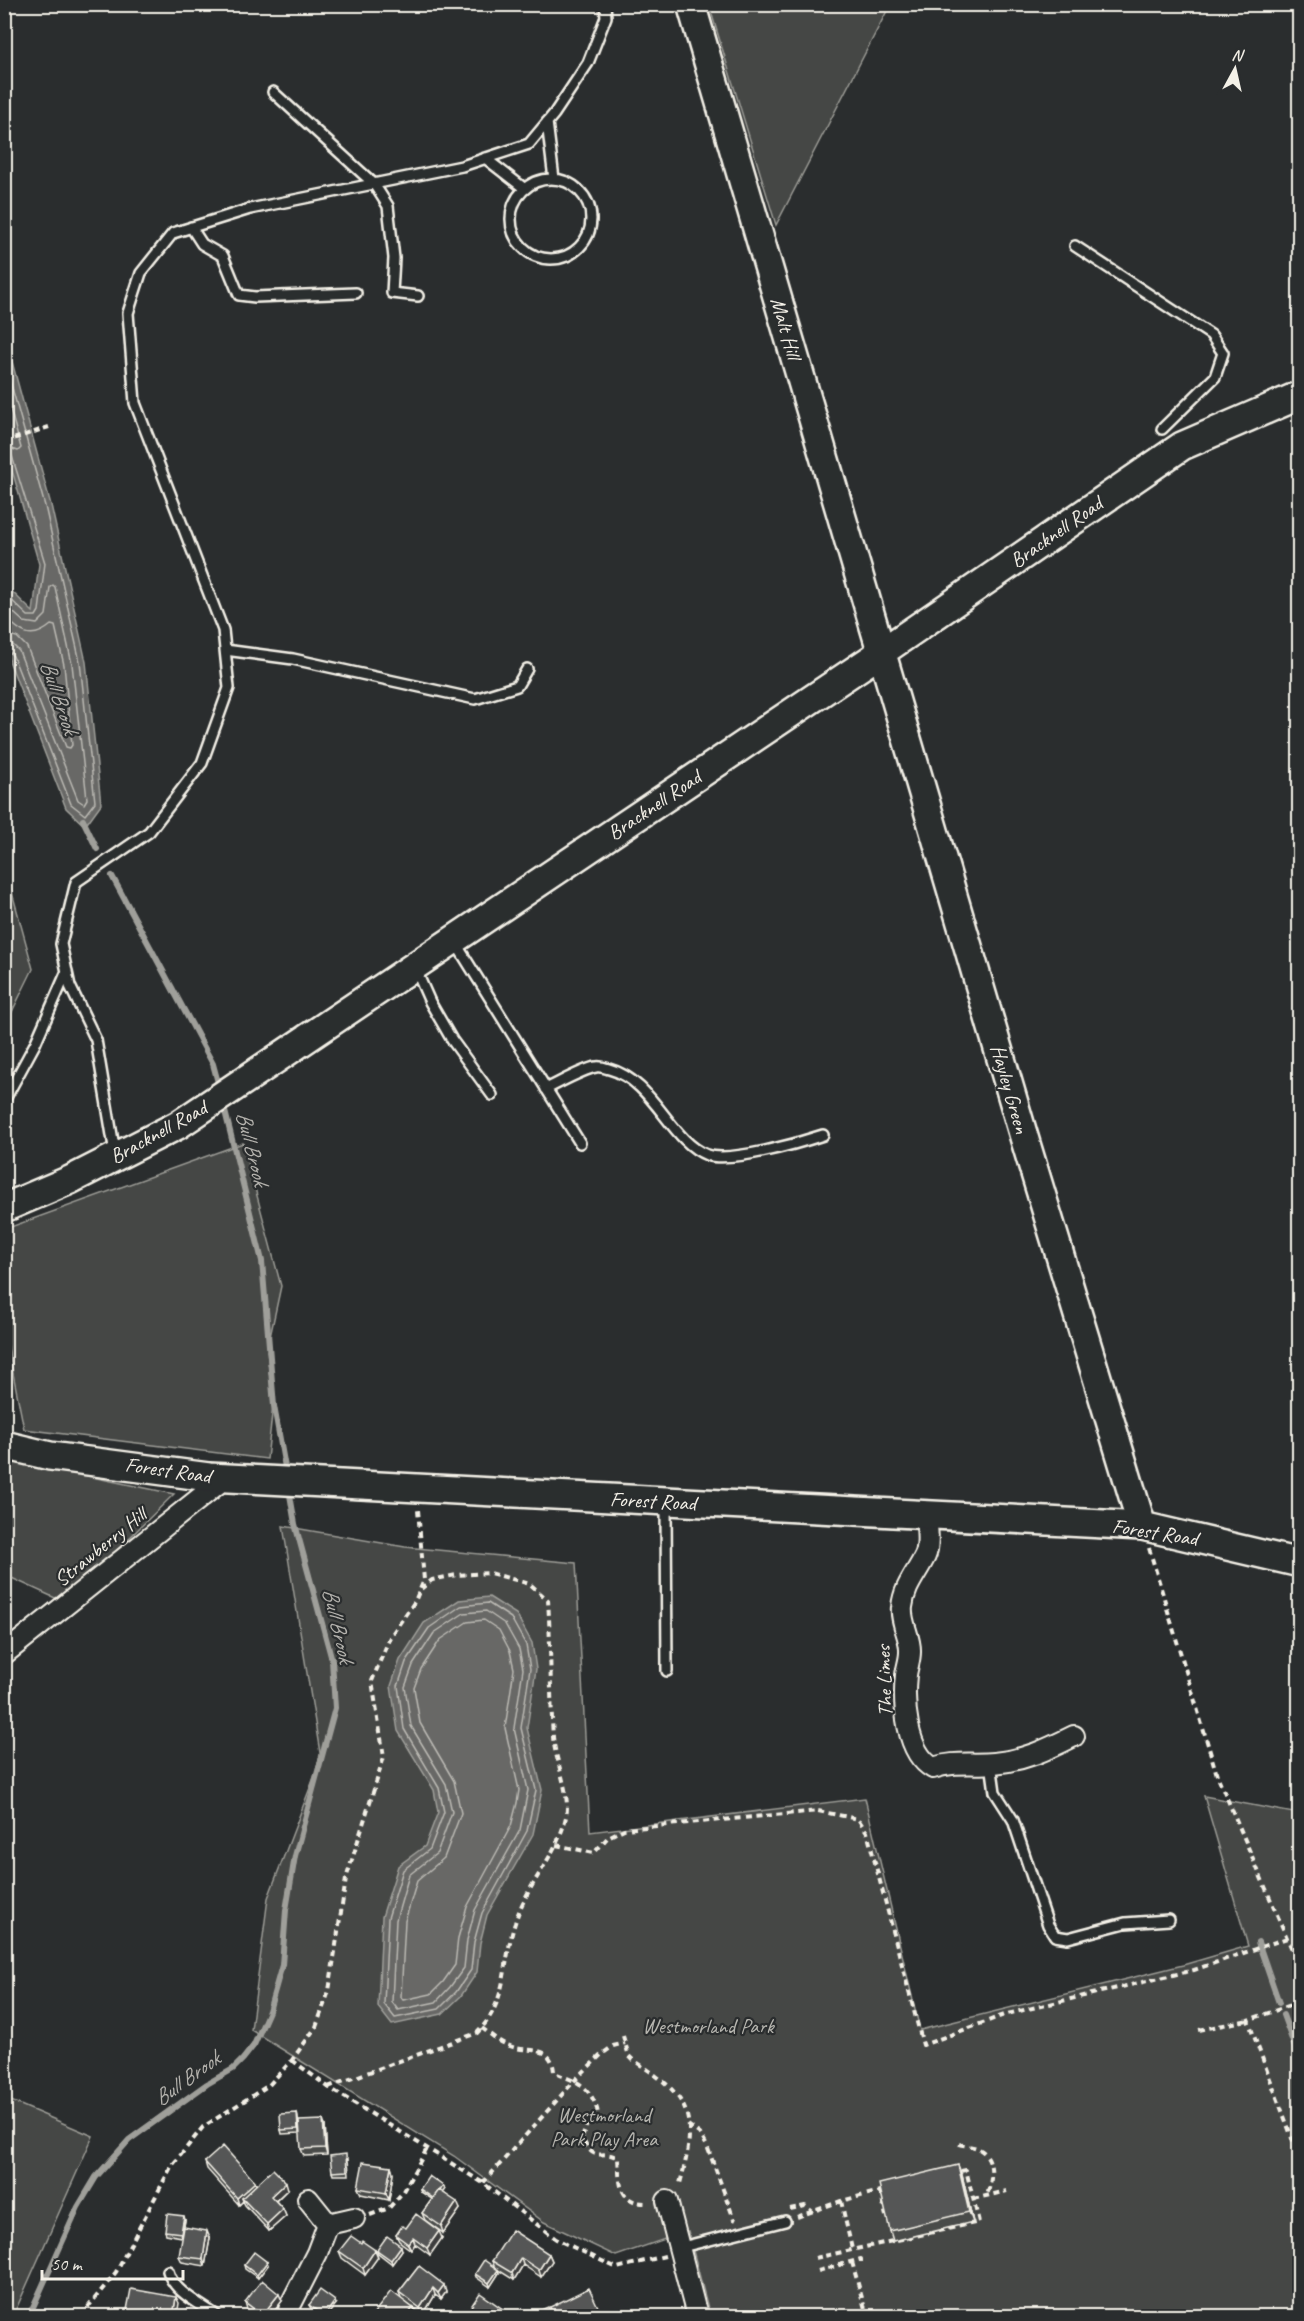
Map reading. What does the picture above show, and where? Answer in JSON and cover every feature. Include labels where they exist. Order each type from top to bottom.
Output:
[{"type":"main road","name":"Malt Hill","points":[[691,4],[882,652]]},
{"type":"main road","name":"Bracknell Road","points":[[4,1208],[70,1180],[178,1125],[882,652],[1182,446],[1299,396]]},
{"type":"main road","name":"Hayley Green","points":[[882,652],[1021,1126],[1142,1526]]},
{"type":"main road","name":"Forest Road","points":[[4,1445],[50,1455],[225,1478],[1142,1526],[1299,1563]]},
{"type":"street","name":"Strawberry Hill","points":[[4,1654],[225,1478]]},
{"type":"street","name":"The Limes","points":[[926,1515],[926,1555],[915,1570],[906,1590],[902,1608],[910,1650],[905,1701],[911,1737],[915,1750],[923,1763],[933,1768],[958,1762],[991,1763],[1035,1756],[1074,1736]]},
{"type":"street","points":[[308,2199],[328,2224]]},
{"type":"street","points":[[667,2201],[673,2251],[696,2316]]},
{"type":"street","points":[[328,2224],[354,2218]]},
{"type":"street","points":[[288,2316],[290,2306],[317,2253],[328,2224]]},
{"type":"lane","points":[[115,1157],[96,1040],[70,986],[61,944],[75,882],[149,832],[202,763],[229,688],[223,630],[135,403],[128,313],[141,273],[173,233],[191,227],[250,209],[462,166],[529,144],[547,123],[588,63],[606,17],[605,4]]},
{"type":"lane","points":[[273,92],[374,184],[388,206],[394,258],[392,293],[418,296]]},
{"type":"lane","points":[[547,123],[554,179]]},
{"type":"lane","points":[[485,158],[525,189]]},
{"type":"lane","points":[[554,179],[574,186],[582,193],[591,212],[591,223],[583,243],[568,255],[548,259],[529,252],[516,237],[511,217],[513,207],[525,189],[543,180],[554,179]]},
{"type":"lane","points":[[191,227],[202,244],[223,256],[239,295],[255,297],[356,293]]},
{"type":"lane","points":[[1075,246],[1211,335],[1223,353],[1215,377],[1162,429]]},
{"type":"lane","points":[[225,650],[293,659],[475,699],[517,686],[527,669]]},
{"type":"lane","points":[[454,939],[580,1143]]},
{"type":"lane","points":[[414,966],[430,1002],[452,1040],[492,1095]]},
{"type":"lane","points":[[4,1101],[34,1044],[67,971]]},
{"type":"lane","points":[[546,1089],[597,1066],[619,1072],[633,1079],[688,1142],[707,1155],[720,1157],[745,1155],[824,1135]]},
{"type":"lane","points":[[666,1502],[667,1671]]},
{"type":"lane","points":[[991,1763],[995,1792],[1013,1821],[1048,1925],[1055,1936],[1068,1938],[1125,1923],[1168,1920]]},
{"type":"lane","points":[[673,2251],[785,2221]]},
{"type":"lane","points":[[168,2271],[169,2277],[178,2289],[217,2316]]},
{"type":"path","points":[[4,442],[49,427]]},
{"type":"path","points":[[81,2316],[116,2272],[171,2167],[203,2127],[269,2085],[292,2060],[316,2027],[329,1991],[346,1879],[384,1757],[372,1681],[390,1637],[415,1601],[424,1580],[417,1489]]},
{"type":"path","points":[[1142,1526],[1217,1775],[1299,1968]]},
{"type":"path","points":[[328,2087],[477,2033],[482,2028],[493,2015],[502,1987],[514,1924],[523,1901],[556,1845],[567,1814],[554,1738],[548,1600],[530,1584],[489,1573],[456,1575],[432,1580],[420,1590]]},
{"type":"path","points":[[556,1845],[594,1853],[608,1837],[624,1830],[818,1811],[858,1819],[867,1832],[923,2045],[1007,2014],[1194,1970],[1287,1938]]},
{"type":"path","points":[[1199,2030],[1248,2020],[1299,2002]]},
{"type":"path","points":[[1248,2020],[1299,2159]]},
{"type":"path","points":[[482,2028],[510,2046],[546,2053],[553,2061],[554,2072],[559,2076],[575,2080],[594,2098],[598,2114],[587,2124],[582,2138],[588,2150],[597,2156],[612,2155],[618,2158],[622,2191],[627,2199],[636,2204],[667,2201],[677,2193],[689,2147],[688,2126],[683,2103],[671,2086],[633,2060],[623,2036]]},
{"type":"path","points":[[483,2183],[575,2080],[602,2054],[614,2046],[625,2043]]},
{"type":"path","points":[[292,2060],[328,2087],[483,2183],[556,2239],[616,2268],[673,2251]]},
{"type":"path","points":[[688,2126],[700,2134],[707,2146],[734,2219],[738,2221]]},
{"type":"path","points":[[959,2144],[979,2149],[988,2157],[992,2182],[987,2195]]},
{"type":"path","points":[[354,2218],[389,2208],[402,2193],[428,2147]]},
{"type":"path","points":[[815,2258],[979,2222],[966,2170],[944,2175]]},
{"type":"path","points":[[785,2221],[841,2201],[891,2188]]},
{"type":"path","points":[[880,2191],[888,2222]]},
{"type":"path","points":[[973,2199],[1007,2191]]},
{"type":"path","points":[[841,2201],[852,2249]]},
{"type":"path","points":[[788,2210],[805,2206],[814,2212]]},
{"type":"path","points":[[890,2232],[893,2242]]},
{"type":"path","points":[[818,2271],[861,2259],[861,2262]]},
{"type":"path","points":[[852,2262],[867,2316]]},
{"type":"green space","points":[[709,5],[890,5],[776,225]]},
{"type":"green space","points":[[5,867],[33,969],[4,1026]]},
{"type":"green space","points":[[243,1143],[281,1286],[267,1351],[273,1405],[267,1459],[24,1429],[5,1333],[5,1229]]},
{"type":"green space","points":[[5,1459],[174,1494],[64,1602],[5,1575]]},
{"type":"green space","name":"Westmorland Park","points":[[283,1526],[405,1547],[576,1563],[590,1832],[865,1798],[920,2030],[1183,1965],[1248,1946],[1204,1796],[1299,1814],[1299,2316],[710,2316],[688,2231],[616,2256],[544,2222],[454,2156],[251,2030],[268,1898],[321,1759]]},
{"type":"green space","points":[[4,2098],[93,2136],[13,2316],[4,2316]]},
{"type":"water","points":[[5,336],[51,505],[86,662],[101,804],[85,826],[66,808],[5,650],[5,585],[33,612],[39,564],[5,453]]},
{"type":"water","points":[[489,1597],[516,1614],[532,1643],[536,1669],[527,1728],[542,1790],[533,1834],[487,1915],[480,1943],[477,1972],[461,1996],[442,2014],[392,2025],[378,2007],[382,1917],[398,1866],[425,1846],[438,1812],[434,1790],[398,1731],[391,1686],[400,1660],[424,1623],[459,1600]]},
{"type":"building","points":[[297,2113],[298,2129],[281,2130],[280,2114]]},
{"type":"building","points":[[323,2120],[325,2148],[301,2149],[299,2121]]},
{"type":"building","points":[[223,2146],[255,2182],[237,2198],[205,2162]]},
{"type":"building","points":[[346,2154],[347,2171],[332,2172],[330,2156]]},
{"type":"building","points":[[363,2162],[391,2166],[386,2193],[358,2188]]},
{"type":"building","points":[[958,2165],[969,2212],[890,2231],[879,2184]]},
{"type":"building","points":[[273,2169],[286,2182],[271,2196],[283,2209],[267,2224],[242,2198]]},
{"type":"building","points":[[429,2176],[443,2186],[433,2198],[420,2189]]},
{"type":"building","points":[[439,2190],[457,2202],[441,2226],[422,2213]]},
{"type":"building","points":[[167,2214],[184,2216],[181,2233],[165,2231]]},
{"type":"building","points":[[416,2214],[439,2231],[427,2248],[413,2238],[408,2244],[396,2235],[402,2226],[406,2228]]},
{"type":"building","points":[[184,2227],[207,2231],[203,2259],[179,2256]]},
{"type":"building","points":[[512,2230],[549,2254],[539,2270],[521,2258],[512,2273],[492,2261]]},
{"type":"building","points":[[351,2236],[375,2250],[363,2268],[339,2251]]},
{"type":"building","points":[[387,2236],[401,2246],[391,2260],[377,2250]]},
{"type":"building","points":[[254,2252],[267,2262],[257,2275],[244,2265]]},
{"type":"building","points":[[484,2260],[498,2270],[489,2283],[475,2274]]},
{"type":"building","points":[[419,2266],[444,2285],[438,2293],[433,2288],[420,2308],[399,2292]]},
{"type":"building","points":[[262,2280],[279,2294],[265,2316],[245,2302]]},
{"type":"building","points":[[589,2288],[599,2309],[583,2316],[554,2316],[550,2307]]},
{"type":"building","points":[[131,2289],[176,2297],[173,2316],[126,2315]]},
{"type":"building","points":[[320,2290],[335,2301],[325,2315],[309,2305]]},
{"type":"building","points":[[391,2291],[413,2308],[407,2316],[379,2316],[374,2313]]},
{"type":"building","points":[[480,2293],[504,2310],[499,2316],[476,2316],[468,2311]]},
{"type":"building","points":[[548,2307],[552,2316],[533,2316],[532,2314]]},
{"type":"building","points":[[182,2313],[199,2315],[199,2316],[181,2316]]},
{"type":"waterway","name":"Bull Brook","points":[[83,820],[97,849]]},
{"type":"waterway","name":"Bull Brook","points":[[112,876],[213,1064],[220,1090]]},
{"type":"waterway","name":"Bull Brook","points":[[223,1103],[262,1261],[274,1406],[286,1473]]},
{"type":"waterway","name":"Bull Brook","points":[[29,2316],[78,2207],[96,2177],[129,2140],[207,2084],[233,2069],[254,2045],[269,2011],[282,1965],[286,1910],[295,1856],[335,1708],[332,1660],[295,1524],[289,1489]]},
{"type":"waterway","points":[[1258,1942],[1279,2003]]},
{"type":"waterway","points":[[1283,2015],[1300,2061]]},
{"type":"park label","name":"Westmorland Park Play Area","points":[[604,2127]]}]
